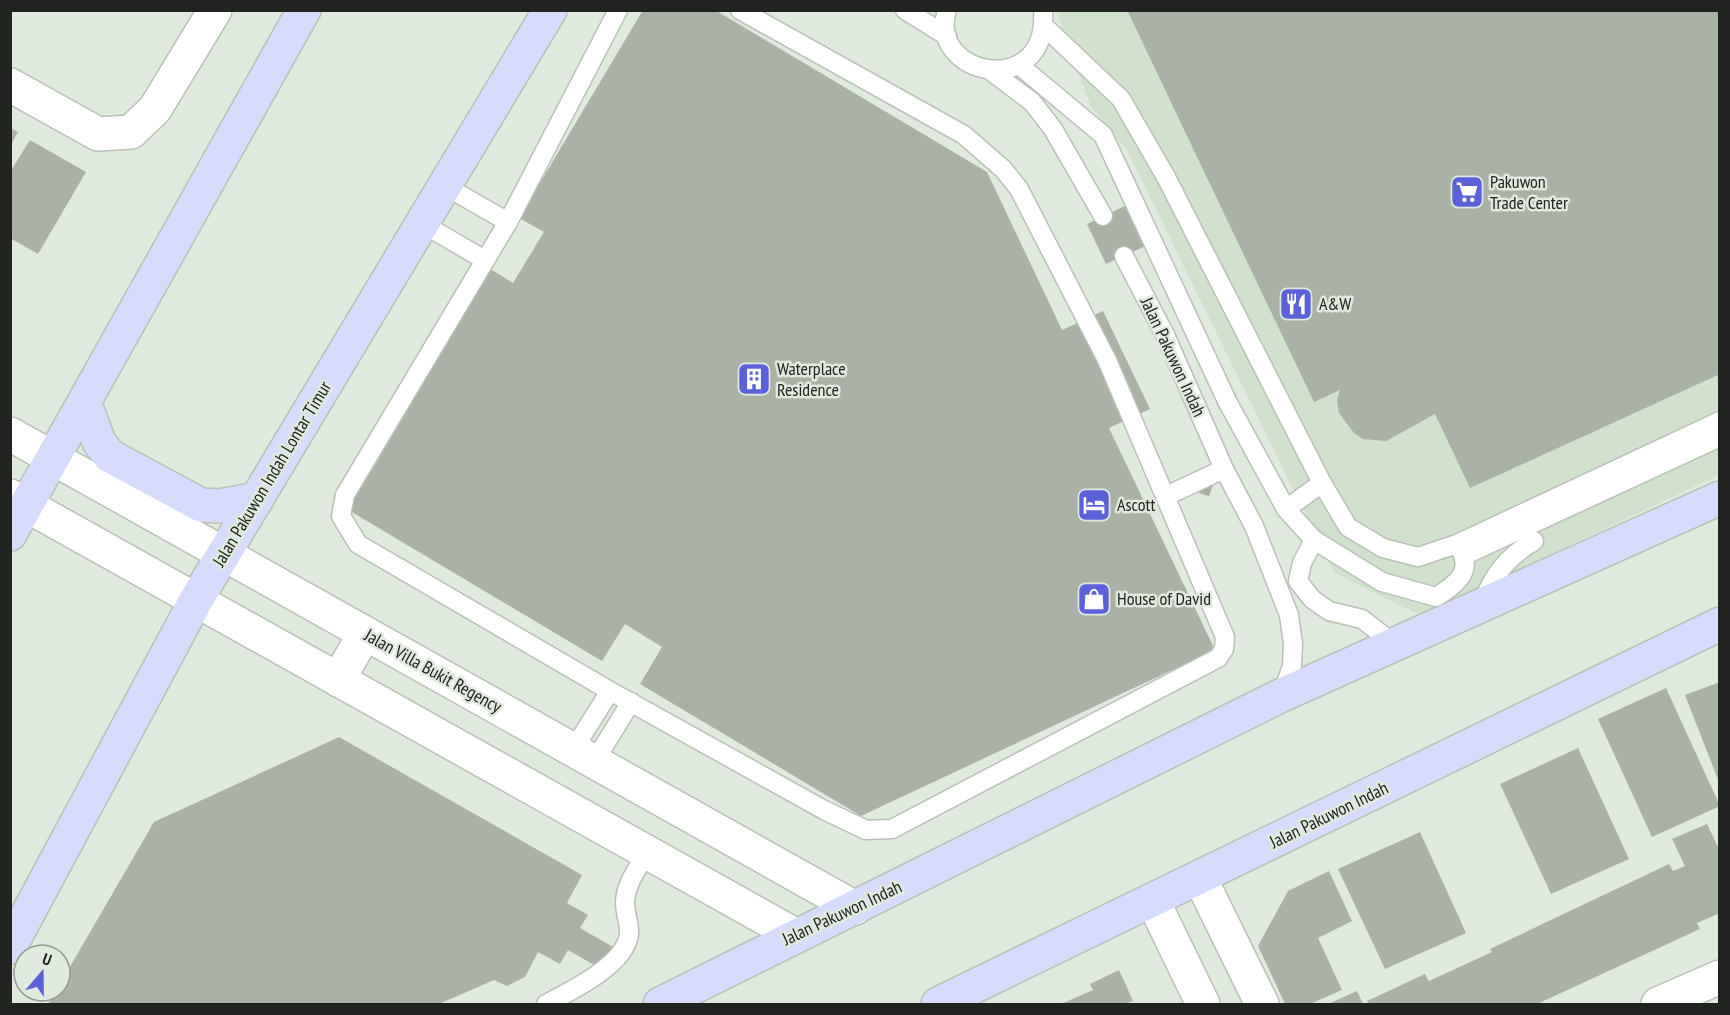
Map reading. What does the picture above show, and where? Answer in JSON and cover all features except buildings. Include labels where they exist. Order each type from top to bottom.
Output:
[{"type":"street","points":[[10,85],[98,134],[131,132],[155,109],[215,10]]},
{"type":"street","points":[[10,534],[19,501],[55,459],[304,10]]},
{"type":"street","name":"Jalan Pakuwon Indah Lontar Timur","points":[[10,947],[196,600],[550,10]]},
{"type":"street","points":[[86,404],[99,442],[110,456],[201,505],[220,506],[258,499]]},
{"type":"street","name":"Jalan Villa Bukit Regency","points":[[10,434],[855,908]]},
{"type":"street","name":"Jalan Pakuwon Indah","points":[[660,1005],[795,935],[855,908],[1282,695],[1719,498]]},
{"type":"street","points":[[19,501],[795,935]]},
{"type":"street","name":"Jalan Pakuwon Indah","points":[[938,1005],[1719,624]]},
{"type":"street","points":[[338,680],[365,633]]},
{"type":"street","points":[[1200,878],[1262,1005]]},
{"type":"street","points":[[1153,901],[1203,1005]]},
{"type":"street","points":[[1658,1005],[1719,977]]},
{"type":"lane","points":[[618,10],[508,222],[345,495],[341,516],[358,544],[610,692],[824,810],[866,830],[892,829],[1218,658],[1224,648],[1225,637],[1107,360],[1019,189],[1003,169],[964,135],[943,121],[740,10]]},
{"type":"lane","points":[[905,10],[947,36]]},
{"type":"lane","points":[[947,10],[947,36],[956,53],[972,65],[991,71],[1032,102],[1053,129],[1103,216]]},
{"type":"lane","points":[[991,71],[1019,65],[1037,49],[1044,19]]},
{"type":"lane","points":[[1044,19],[1121,99],[1166,177],[1322,483],[1348,527],[1383,548],[1418,557],[1461,550],[1719,437]]},
{"type":"lane","points":[[1019,65],[1103,135],[1227,401],[1286,509],[1314,540],[1382,582],[1436,597],[1454,584],[1465,570],[1461,550]]},
{"type":"lane","points":[[445,186],[508,222]]},
{"type":"lane","points":[[423,224],[485,260]]},
{"type":"lane","name":"Jalan Pakuwon Indah","points":[[1124,256],[1166,337],[1224,469],[1254,526],[1289,615],[1293,644],[1292,666],[1282,695]]},
{"type":"lane","points":[[1461,550],[1719,421]]},
{"type":"lane","points":[[1166,496],[1224,469]]},
{"type":"lane","points":[[1286,509],[1322,483]]},
{"type":"lane","points":[[1314,540],[1302,563],[1298,581],[1312,598],[1329,611],[1362,619],[1384,636],[1392,647]]},
{"type":"lane","points":[[1482,606],[1489,584],[1500,568],[1512,554],[1534,541]]},
{"type":"lane","points":[[584,756],[610,692]]},
{"type":"lane","points":[[584,756],[631,702]]},
{"type":"lane","points":[[546,1005],[599,975],[626,944],[629,933],[625,904],[626,890],[647,852]]},
{"type":"shaded area","name":"Pakuwon Trade Center","points":[[1056,11],[1719,11],[1719,475],[1421,616],[1334,573],[1127,150],[1091,107]]},
{"type":"place","name":"Pakuwon Trade Center","points":[[1467,192]]},
{"type":"place","name":"A&W","points":[[1296,304]]},
{"type":"place","name":"Waterplace Residence","points":[[754,379]]},
{"type":"place","name":"Ascott","points":[[1094,505]]},
{"type":"place","name":"House of David","points":[[1094,599]]}]
